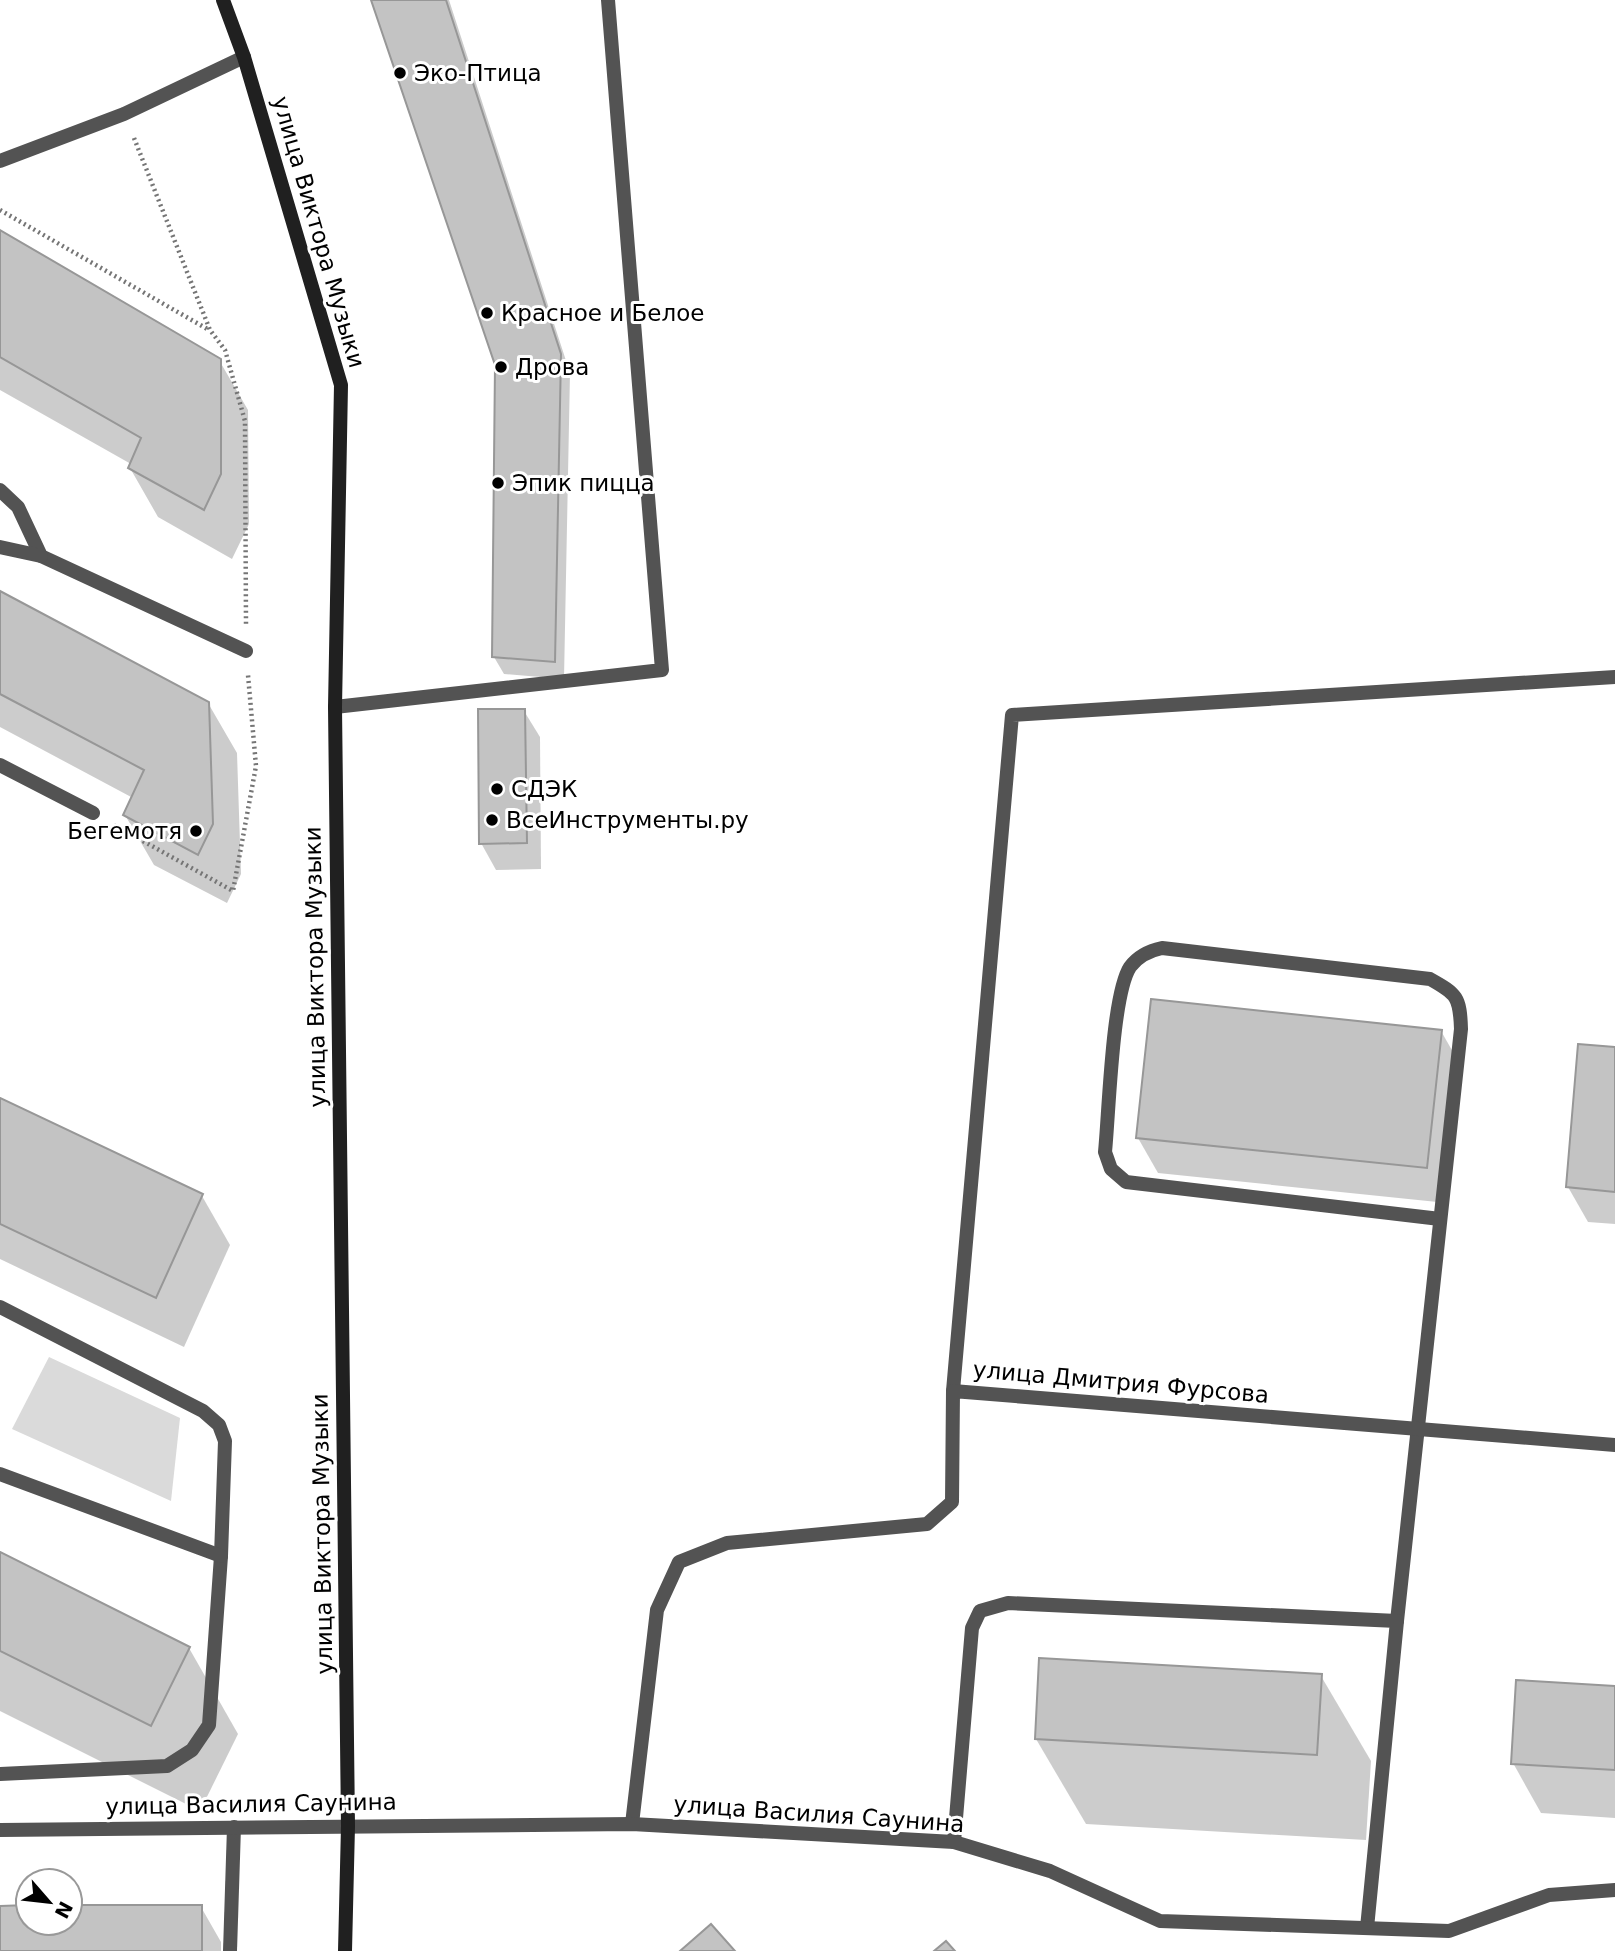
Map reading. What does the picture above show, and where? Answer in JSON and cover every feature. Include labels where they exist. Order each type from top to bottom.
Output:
[{"type":"street","name":"улица Виктора Музыки","points":[[223,0],[244,57],[341,384],[335,707],[348,1826],[345,1951]]},
{"type":"street","points":[[335,707],[662,670],[608,0]]},
{"type":"street","points":[[0,162],[124,114],[244,57]]},
{"type":"street","points":[[0,490],[18,507],[41,556]]},
{"type":"street","points":[[0,547],[41,556],[246,651]]},
{"type":"street","points":[[953,1391],[1013,715],[1615,677]]},
{"type":"street","points":[[0,765],[93,813]]},
{"type":"street","points":[[1367,1928],[1416,1429],[1440,1219],[1461,1029],[1461,1005],[1452,991],[1430,979],[1162,948],[1146,952],[1130,968],[1119,994],[1105,1152],[1111,1169],[1126,1182],[1440,1219]]},
{"type":"street","points":[[0,1307],[203,1411],[219,1425],[225,1441],[221,1556],[209,1725],[192,1750],[167,1766],[0,1774]]},
{"type":"street","name":"улица Дмитрия Фурсова","points":[[632,1824],[657,1610],[679,1562],[727,1542],[927,1524],[952,1502],[953,1391],[1615,1445]]},
{"type":"street","points":[[0,1474],[221,1556]]},
{"type":"street","points":[[954,1842],[972,1628],[980,1611],[1008,1603],[1397,1621]]},
{"type":"street","name":"улица Василия Саунина","points":[[0,1830],[632,1824],[954,1842],[1050,1871],[1160,1921],[1449,1931],[1549,1895],[1615,1890]]},
{"type":"street","points":[[230,1951],[234,1827]]},
{"type":"path","points":[[93,813],[233,891],[256,766],[246,651],[245,421],[225,350],[210,330],[124,114]]},
{"type":"path","points":[[0,210],[210,330]]},
{"type":"shaded area","points":[[49,1357],[180,1418],[171,1501],[12,1429]]},
{"type":"building","points":[[371,0],[446,0],[561,354],[555,662],[492,657],[495,365]]},
{"type":"building","points":[[0,230],[221,359],[221,474],[204,510],[128,468],[141,438],[0,357]]},
{"type":"building","points":[[0,591],[209,702],[213,824],[198,855],[123,815],[144,770],[0,694]]},
{"type":"building","points":[[478,709],[525,709],[527,843],[479,844]]},
{"type":"building","points":[[1151,999],[1442,1030],[1427,1168],[1136,1138]]},
{"type":"building","points":[[1578,1044],[1615,1047],[1615,1192],[1566,1187]]},
{"type":"building","points":[[0,1098],[203,1194],[156,1298],[0,1224]]},
{"type":"building","points":[[0,1552],[190,1647],[151,1726],[0,1651]]},
{"type":"building","points":[[1039,1658],[1322,1674],[1317,1755],[1035,1739]]},
{"type":"building","points":[[1516,1680],[1615,1686],[1615,1770],[1511,1764]]},
{"type":"building","points":[[84,1905],[202,1905],[202,1951],[0,1951],[0,1906],[14,1906],[14,1937],[84,1937]]},
{"type":"building","points":[[711,1924],[735,1951],[680,1951]]},
{"type":"building","points":[[946,1941],[955,1951],[934,1951]]},
{"type":"place","name":"Эко-Птица","points":[[400,73]]},
{"type":"place","name":"Красное и Белое","points":[[487,313]]},
{"type":"place","name":"Дрова","points":[[501,367]]},
{"type":"place","name":"Эпик пицца","points":[[498,483]]},
{"type":"place","name":"СДЭК","points":[[497,789]]},
{"type":"place","name":"ВсеИнструменты.ру","points":[[492,820]]},
{"type":"place","name":"Бегемотя","points":[[196,831]]}]
